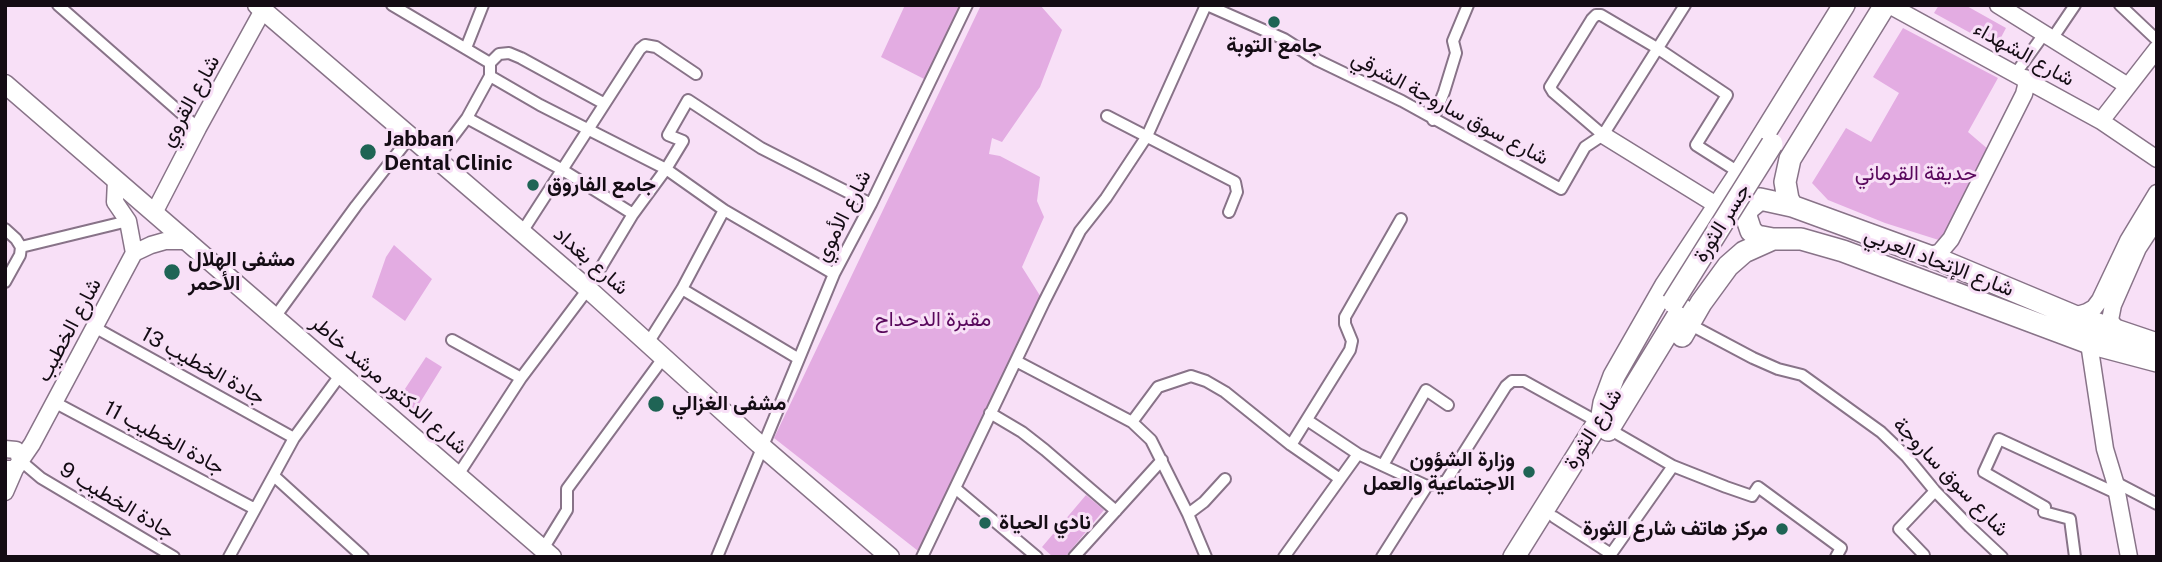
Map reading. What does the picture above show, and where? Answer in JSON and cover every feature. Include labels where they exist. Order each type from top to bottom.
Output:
[{"type":"highway","points":[[1792,206],[1775,151],[1844,5]]},
{"type":"highway","points":[[1775,151],[1858,5]]},
{"type":"highway","points":[[1775,151],[1875,5]]},
{"type":"highway","points":[[1683,305],[1692,246],[1740,173],[1775,151],[1887,5]]},
{"type":"highway","name":"جسر الثورة","points":[[1683,305],[1775,151]]},
{"type":"highway","points":[[1760,199],[1748,209],[1747,224],[1757,236],[1773,239]]},
{"type":"highway","name":"شارع الإتحاد العربي","points":[[1718,206],[1728,201],[1760,199],[1792,206],[1929,256],[2074,316],[2105,341],[2157,344]]},
{"type":"highway","points":[[1683,305],[1744,252],[1773,239]]},
{"type":"highway","name":"شارع الإتحاد العربي","points":[[1773,239],[1801,239],[1843,251],[2157,361]]},
{"type":"highway","points":[[1692,246],[1706,262],[1728,266]]},
{"type":"highway","name":"شارع الثورة","points":[[1514,557],[1683,305]]},
{"type":"highway","points":[[2105,341],[2157,373]]},
{"type":"highway","name":"شارع الثورة","points":[[1530,557],[1603,422]]},
{"type":"main road","name":"شارع الشهداء","points":[[1887,5],[2101,121],[2157,159]]},
{"type":"main road","points":[[1998,5],[2128,86]]},
{"type":"main road","name":"شارع القروي","points":[[154,213],[260,8]]},
{"type":"main road","name":"شارع بغداد","points":[[260,8],[588,289],[763,448],[890,557]]},
{"type":"main road","points":[[2101,121],[2157,49]]},
{"type":"main road","points":[[1955,267],[1959,242],[2024,94],[2026,86],[2021,76]]},
{"type":"main road","name":"شارع الدكتور مرشد خاطر","points":[[5,84],[548,553]]},
{"type":"main road","points":[[1929,256],[1940,252],[1948,244],[2031,98],[2039,92],[2048,91]]},
{"type":"main road","points":[[1603,135],[1718,206]]},
{"type":"main road","points":[[116,180],[116,202],[128,221],[134,253],[165,241],[188,241]]},
{"type":"main road","points":[[2074,316],[2094,308],[2100,300],[2128,241],[2157,193]]},
{"type":"main road","points":[[2129,557],[2116,488],[2105,449],[2105,341],[2113,305],[2138,248],[2157,219]]},
{"type":"main road","name":"شارع الخطيب","points":[[14,461],[41,426],[134,253]]},
{"type":"main road","points":[[5,492],[14,461]]},
{"type":"street","points":[[58,5],[198,128]]},
{"type":"street","points":[[466,48],[482,5]]},
{"type":"street","name":"شارع الأموي","points":[[717,557],[834,274],[871,204],[967,5]]},
{"type":"street","points":[[922,557],[1080,231],[1106,198],[1147,136],[1206,5]]},
{"type":"street","name":"شارع سوق ساروجة الشرقي","points":[[1206,5],[1284,39],[1317,60],[1402,102],[1561,189],[1585,147],[1603,135]]},
{"type":"street","points":[[1433,120],[1456,53],[1453,41],[1468,5]]},
{"type":"street","points":[[1685,5],[1657,48],[1603,135],[1550,87],[1596,15],[1601,15],[1657,48],[1727,96],[1696,145],[1740,173]]},
{"type":"street","points":[[2021,76],[2048,36],[2075,5]]},
{"type":"street","points":[[2120,5],[2157,40]]},
{"type":"street","points":[[399,7],[490,63]]},
{"type":"street","points":[[522,232],[640,49],[645,45],[656,47],[696,74]]},
{"type":"street","points":[[436,159],[467,117],[489,76],[490,63],[499,54],[509,53],[603,103]]},
{"type":"street","points":[[489,76],[666,169],[724,210],[834,274]]},
{"type":"street","points":[[458,475],[521,378],[588,289],[633,214],[666,169],[683,141],[668,135],[688,100],[761,148],[871,204]]},
{"type":"street","points":[[1107,116],[1235,182],[1237,192],[1229,212]]},
{"type":"street","points":[[467,117],[562,169],[633,214]]},
{"type":"street","points":[[275,317],[410,137]]},
{"type":"street","points":[[648,343],[682,289],[724,210]]},
{"type":"street","points":[[1291,445],[1350,350],[1352,341],[1345,317],[1401,219]]},
{"type":"street","points":[[21,247],[128,221]]},
{"type":"street","points":[[5,229],[21,247],[20,255],[5,282]]},
{"type":"street","points":[[682,289],[799,359]]},
{"type":"street","name":"شارع سوق ساروجة","points":[[1683,305],[1753,358],[1778,369],[1802,375],[1881,432],[1908,457],[1935,491],[2002,557]]},
{"type":"street","name":"جادة الخطيب 13","points":[[94,327],[294,438]]},
{"type":"street","points":[[452,340],[521,378]]},
{"type":"street","points":[[548,553],[567,510],[567,489],[664,357]]},
{"type":"street","points":[[1016,361],[1132,422],[1151,440],[1204,552],[1192,557]]},
{"type":"street","points":[[229,557],[294,438],[341,374]]},
{"type":"street","points":[[1132,422],[1158,387],[1191,376],[1225,392],[1291,445],[1340,479]]},
{"type":"street","points":[[1307,421],[1358,454],[1427,486],[1447,481],[1506,386],[1512,381],[1524,381],[1603,422],[1673,466],[1752,496],[1758,487],[1841,548],[1836,557]]},
{"type":"street","points":[[1383,465],[1426,390],[1448,405]]},
{"type":"street","name":"جادة الخطيب 11","points":[[54,402],[255,509]]},
{"type":"street","points":[[990,413],[1022,432],[1116,511]]},
{"type":"street","points":[[2075,557],[2070,519],[2044,512],[2045,507],[1984,472],[1999,439],[2157,504]]},
{"type":"street","points":[[1284,557],[1358,454]]},
{"type":"street","points":[[1074,557],[1162,460]]},
{"type":"street","name":"جادة الخطيب 9","points":[[14,461],[166,555]]},
{"type":"street","points":[[1554,517],[1611,554],[1673,466]]},
{"type":"street","points":[[274,476],[363,557]]},
{"type":"street","points":[[1188,514],[1204,502],[1225,479]]},
{"type":"street","points":[[1382,557],[1427,486]]},
{"type":"street","points":[[955,488],[1037,557]]},
{"type":"street","points":[[1923,557],[1899,529],[1935,491]]},
{"type":"green space","points":[[905,5],[964,5],[930,82],[881,57]]},
{"type":"green space","name":"مقبرة الدحداح","points":[[981,5],[1040,5],[1062,30],[1040,87],[1002,142],[992,138],[989,154],[1000,156],[1040,177],[1037,201],[1044,217],[1022,267],[1044,302],[922,554],[774,438]]},
{"type":"green space","points":[[1939,5],[1965,5],[2006,28],[1996,47],[1934,13]]},
{"type":"green space","name":"حديقة القرماني","points":[[1903,28],[1998,78],[1968,132],[1989,150],[1945,242],[1885,223],[1828,200],[1812,183],[1846,128],[1871,142],[1899,93],[1873,77]]},
{"type":"green space","points":[[394,245],[432,279],[405,321],[372,297],[386,257]]},
{"type":"green space","points":[[426,357],[442,367],[413,414],[397,401]]},
{"type":"green space","points":[[1086,495],[1104,510],[1065,557],[1053,557],[1042,547]]},
{"type":"place","name":"جامع التوبة","points":[[1274,22]]},
{"type":"place","name":"Jabban Dental Clinic","points":[[368,152]]},
{"type":"place","name":"جامع الفاروق","points":[[533,185]]},
{"type":"place","name":"مشفى الهلال الأحمر","points":[[172,272]]},
{"type":"place","name":"مشفى الغزالي","points":[[656,404]]},
{"type":"place","name":"وزارة الشؤون الاجتماعية والعمل","points":[[1529,472]]},
{"type":"place","name":"نادي الحياة","points":[[985,523]]},
{"type":"place","name":"مركز هاتف شارع الثورة","points":[[1782,529]]}]
